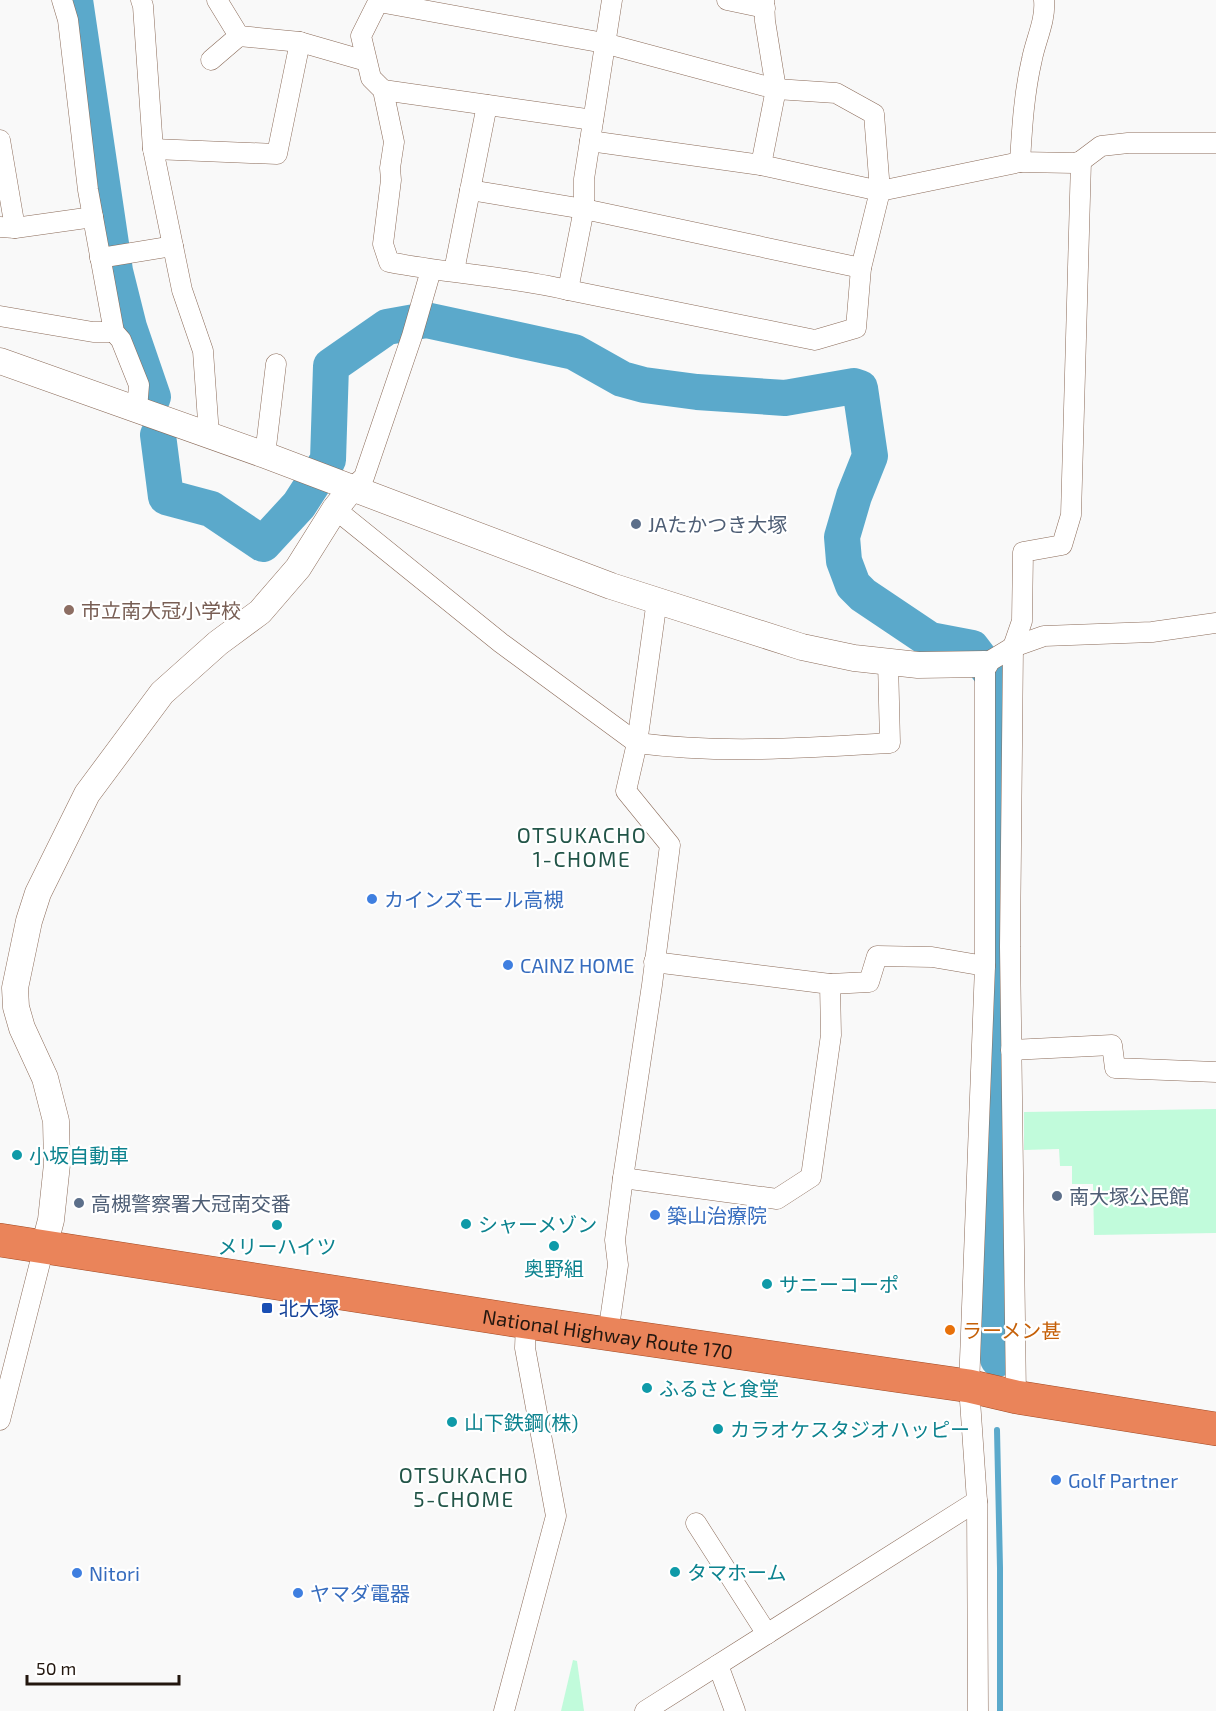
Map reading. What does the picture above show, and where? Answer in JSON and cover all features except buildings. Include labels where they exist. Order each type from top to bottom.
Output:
[{"type":"highway","name":"National Highway Route 170","points":[[0,1240],[526,1322],[969,1386],[1016,1397],[1216,1429]]},
{"type":"street","points":[[62,0],[68,20],[100,258],[114,332],[121,340],[140,385],[137,409]]},
{"type":"street","points":[[141,0],[153,149],[182,290],[203,351],[209,435]]},
{"type":"street","points":[[218,0],[239,36]]},
{"type":"street","points":[[568,290],[584,209],[584,179],[612,0]]},
{"type":"street","points":[[727,0],[764,4],[776,89],[761,165]]},
{"type":"street","points":[[1020,162],[1023,117],[1032,60],[1045,12],[1044,0]]},
{"type":"street","points":[[379,1],[604,43],[776,89],[836,93],[874,114],[879,191],[861,268],[856,328],[815,340],[529,281],[431,270],[389,262],[383,244],[394,142],[383,90],[371,78],[361,36],[379,1]]},
{"type":"street","points":[[211,60],[239,36],[300,42],[366,61]]},
{"type":"street","points":[[153,149],[277,154],[300,42]]},
{"type":"street","points":[[383,90],[592,120]]},
{"type":"street","points":[[454,271],[487,105]]},
{"type":"street","points":[[0,140],[7,227],[93,217]]},
{"type":"street","points":[[590,141],[761,165],[879,191],[1020,162],[1074,163],[1101,146],[1128,143],[1216,143]]},
{"type":"street","points":[[1016,1397],[1010,947],[1013,647],[1022,621],[1023,552],[1062,545],[1071,515],[1082,160]]},
{"type":"street","points":[[470,190],[584,209],[861,268]]},
{"type":"street","points":[[100,258],[173,246]]},
{"type":"street","points":[[0,1420],[51,1220],[57,1164],[56,1120],[45,1078],[22,1028],[16,1007],[15,988],[29,921],[38,893],[87,794],[162,693],[218,643],[261,612],[298,568],[335,509],[364,477],[412,336],[431,270]]},
{"type":"street","points":[[0,316],[93,332],[114,332]]},
{"type":"street","points":[[0,361],[265,455],[611,586],[802,647],[854,658],[918,664],[985,664],[1013,647],[1044,636],[1152,632],[1216,623]]},
{"type":"street","points":[[265,455],[276,364]]},
{"type":"street","points":[[335,509],[501,643],[637,743],[769,750],[890,742],[888,661]]},
{"type":"street","points":[[608,1334],[618,1265],[615,1240],[622,1178],[670,845],[626,791],[637,743],[657,600]]},
{"type":"street","points":[[978,1711],[977,1501],[969,1386],[985,966],[985,664]]},
{"type":"street","points":[[654,962],[830,984],[869,982],[877,956],[932,957],[985,966]]},
{"type":"street","points":[[622,1178],[777,1199],[811,1177],[831,1035],[830,984]]},
{"type":"street","points":[[1011,1050],[1112,1045],[1115,1068],[1216,1072]]},
{"type":"street","points":[[504,1711],[556,1516],[525,1348],[526,1322]]},
{"type":"street","points":[[645,1711],[977,1501]]},
{"type":"street","points":[[696,1523],[767,1634]]},
{"type":"street","points":[[718,1665],[735,1711]]},
{"type":"green space","points":[[1216,1109],[1216,1233],[1094,1235],[1093,1184],[1072,1184],[1072,1166],[1060,1166],[1059,1149],[1024,1150],[1024,1112]]},
{"type":"green space","points":[[573,1660],[577,1661],[584,1711],[561,1711]]},
{"type":"waterway","points":[[75,0],[115,271],[129,327],[153,397]]},
{"type":"waterway","points":[[158,435],[166,497],[211,509],[263,544],[299,505],[328,460],[331,366],[387,327],[426,320],[574,352],[622,379],[644,385],[697,392],[785,398],[854,386],[860,388],[870,456],[854,496],[842,537],[844,561],[853,585],[863,595],[930,640],[972,648],[997,681],[998,1359]]},
{"type":"waterway","points":[[997,1430],[1000,1711]]},
{"type":"place","name":"JAたかつき大塚","points":[[636,524]]},
{"type":"place","name":"市立南大冠小学校","points":[[69,610]]},
{"type":"place","name":"カインズモール高槻","points":[[372,899]]},
{"type":"place","name":"CAINZ HOME","points":[[508,965]]},
{"type":"place","name":"小坂自動車","points":[[17,1155]]},
{"type":"place","name":"南大塚公民館","points":[[1057,1196]]},
{"type":"place","name":"高槻警察署大冠南交番","points":[[79,1203]]},
{"type":"place","name":"築山治療院","points":[[655,1215]]},
{"type":"place","name":"シャーメゾン","points":[[466,1224]]},
{"type":"place","name":"メリーハイツ","points":[[277,1225]]},
{"type":"place","name":"奥野組","points":[[554,1246]]},
{"type":"place","name":"サニーコーポ","points":[[767,1284]]},
{"type":"place","name":"北大塚","points":[[267,1308]]},
{"type":"place","name":"ラーメン甚","points":[[950,1330]]},
{"type":"place","name":"ふるさと食堂","points":[[647,1388]]},
{"type":"place","name":"山下鉄鋼(株)","points":[[452,1422]]},
{"type":"place","name":"カラオケスタジオハッピー","points":[[718,1429]]},
{"type":"place","name":"Golf Partner","points":[[1056,1480]]},
{"type":"place","name":"タマホーム","points":[[675,1572]]},
{"type":"place","name":"Nitori","points":[[77,1573]]},
{"type":"place","name":"ヤマダ電器","points":[[298,1593]]},
{"type":"district","name":"OTSUKACHO 1-CHOME","points":[[582,846]]},
{"type":"district","name":"OTSUKACHO 5-CHOME","points":[[464,1486]]}]
